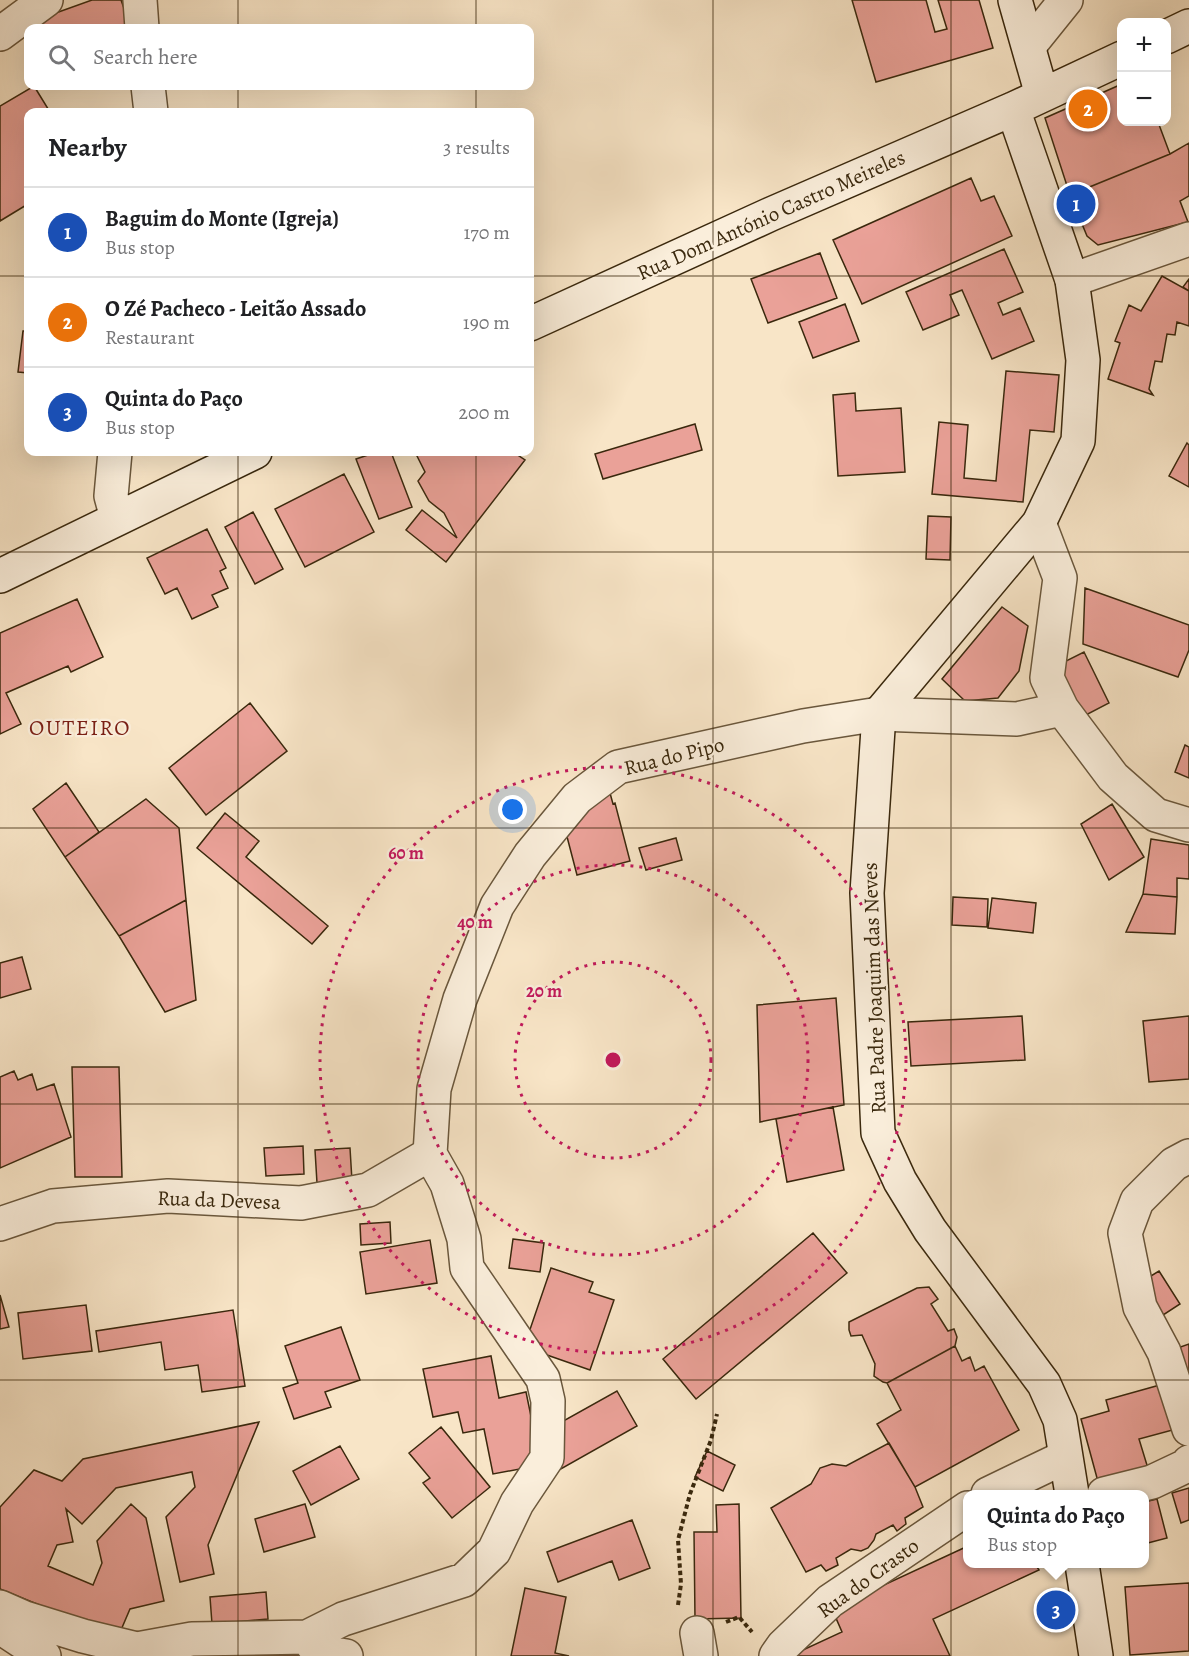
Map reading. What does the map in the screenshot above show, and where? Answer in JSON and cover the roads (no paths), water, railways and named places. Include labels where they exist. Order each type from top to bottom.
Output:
[{"type":"street","points":[[0,34],[46,0]]},
{"type":"street","points":[[140,0],[142,24]]},
{"type":"street","points":[[879,714],[1039,524],[1078,441],[1083,360],[1072,280],[1028,102],[1029,46],[1015,0]]},
{"type":"street","points":[[1029,46],[1066,0]]},
{"type":"street","points":[[1171,35],[1189,26]]},
{"type":"street","name":"Rua Dom António Castro Meireles","points":[[534,322],[1117,60]]},
{"type":"street","points":[[148,90],[151,108]]},
{"type":"street","points":[[1072,280],[1189,238]]},
{"type":"street","points":[[115,456],[111,496],[117,518]]},
{"type":"street","points":[[0,576],[247,456]]},
{"type":"street","points":[[1039,524],[1060,578],[1047,678],[1062,709],[1113,777],[1156,815],[1189,825]]},
{"type":"street","name":"Rua do Pipo","points":[[430,1154],[434,1089],[460,999],[497,906],[530,855],[577,798],[618,767],[803,726],[879,714],[1017,719],[1062,709]]},
{"type":"street","name":"Rua Padre Joaquim das Neves","points":[[879,714],[867,893],[878,1133],[900,1181],[930,1230],[1044,1384],[1060,1420],[1071,1490]]},
{"type":"street","points":[[0,1607],[25,1618],[73,1633],[137,1648],[192,1639],[307,1637],[343,1619],[464,1580],[494,1551],[518,1503],[547,1458],[548,1401],[543,1379],[467,1268],[464,1239],[447,1184],[430,1154]]},
{"type":"street","name":"Rua da Devesa","points":[[0,1224],[53,1206],[168,1196],[301,1203],[368,1190],[430,1154]]},
{"type":"street","points":[[1189,1156],[1174,1164],[1137,1201],[1125,1233],[1140,1307],[1164,1352],[1189,1429]]},
{"type":"street","points":[[996,1490],[1065,1457]]},
{"type":"street","points":[[1120,1490],[1152,1482],[1189,1464]]},
{"type":"street","name":"Rua do Crasto","points":[[767,1648],[783,1646],[830,1601],[963,1511]]},
{"type":"street","points":[[1083,1568],[1096,1656]]},
{"type":"street","points":[[0,1627],[44,1656]]},
{"type":"street","points":[[307,1637],[317,1651],[346,1656]]},
{"type":"place","name":"O Zé Pacheco - Leitão Assado","points":[[1088,109]]},
{"type":"place","name":"Baguim do Monte (Igreja)","points":[[1076,204]]},
{"type":"place","name":"Quinta do Paço","points":[[1056,1610]]},
{"type":"district","name":"OUTEIRO","points":[[80,728]]}]
